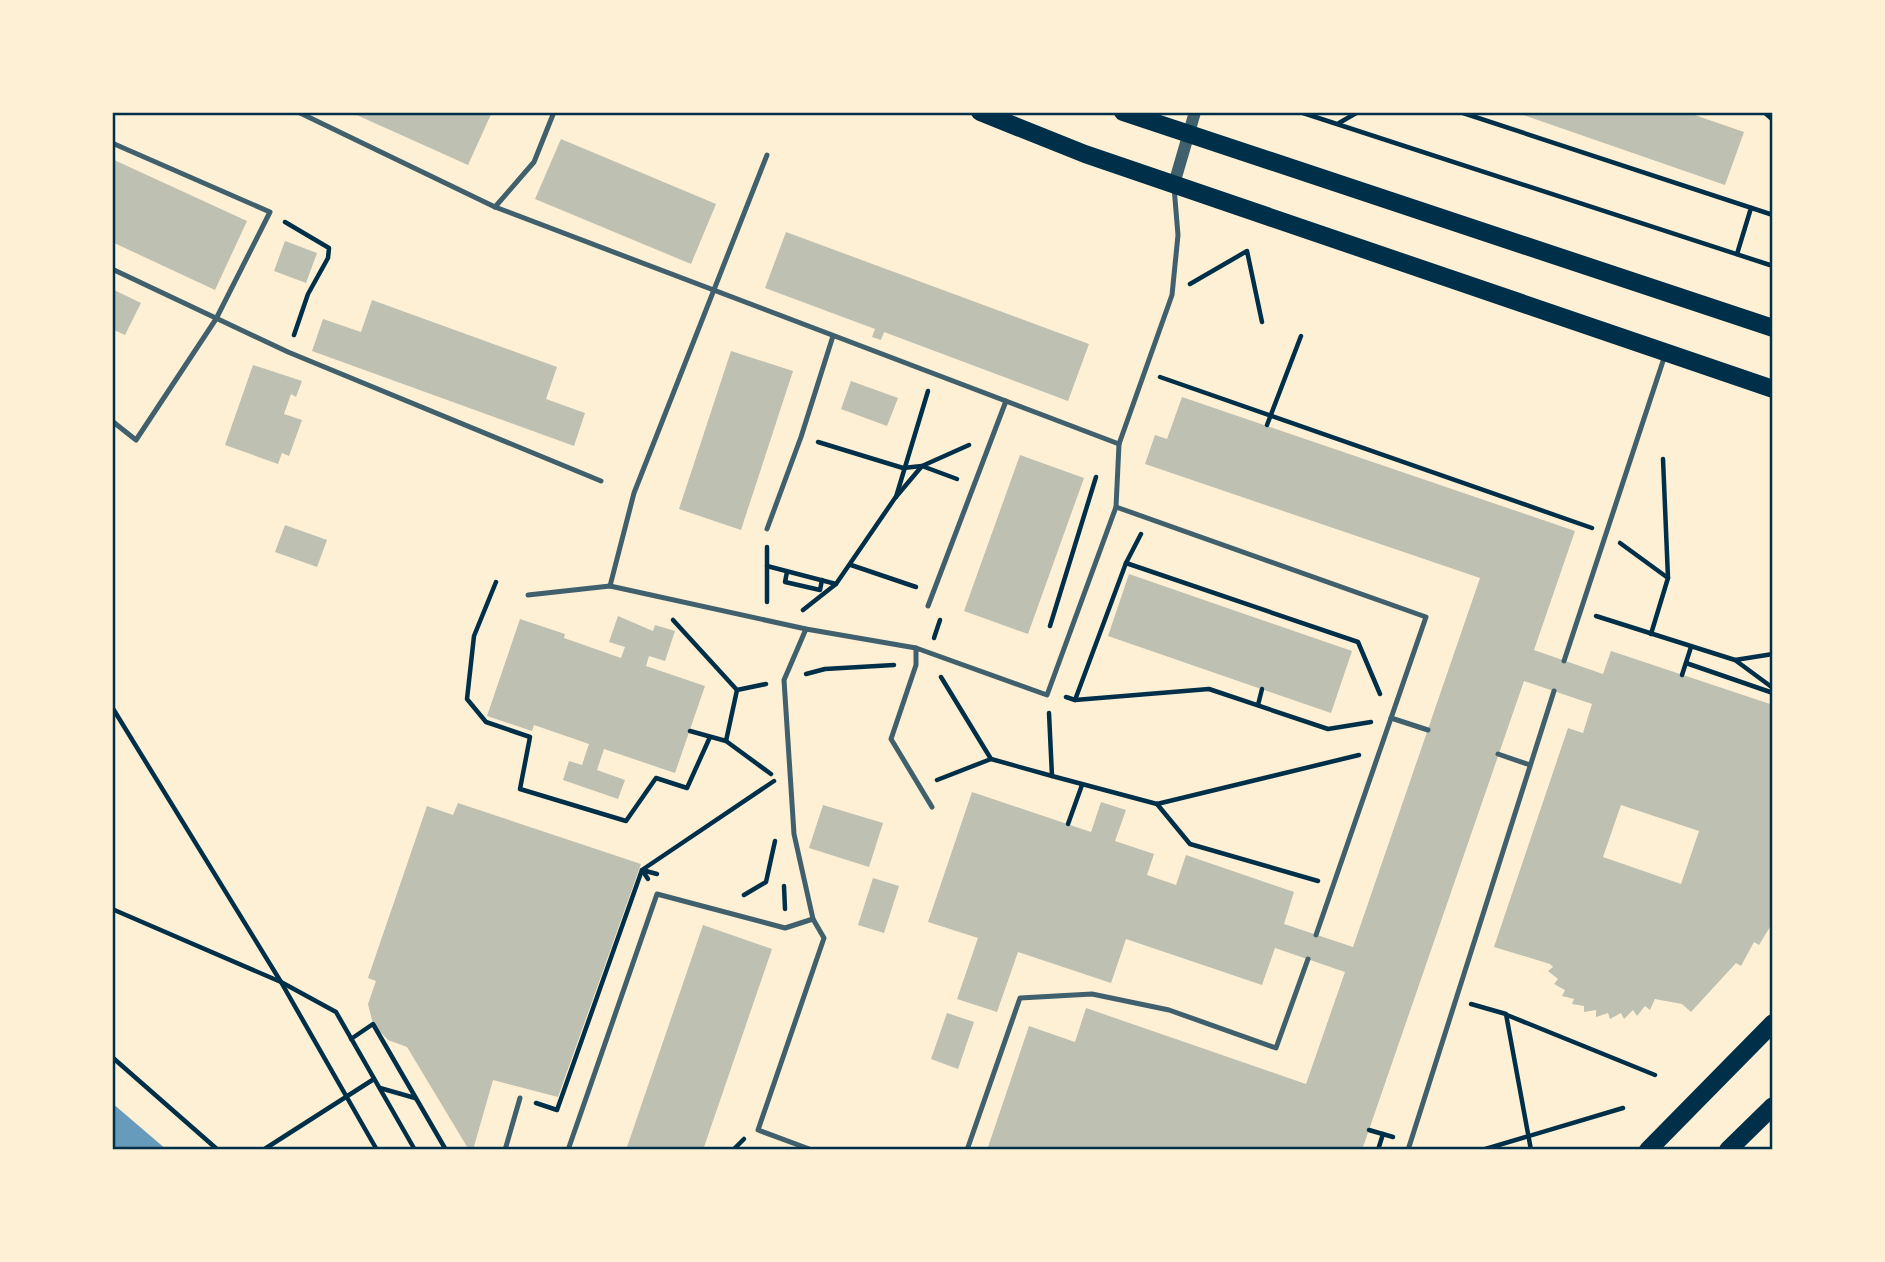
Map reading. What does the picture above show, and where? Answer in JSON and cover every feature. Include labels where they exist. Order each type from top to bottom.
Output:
[{"type":"main road","points":[[981,112],[1174,184],[1773,388]]},
{"type":"main road","points":[[1123,112],[1773,328]]},
{"type":"main road","points":[[1648,1150],[1773,1023]]},
{"type":"main road","points":[[1728,1150],[1773,1106]]},
{"type":"street","points":[[1174,184],[1195,112]]},
{"type":"lane","points":[[298,112],[495,207],[1119,444]]},
{"type":"lane","points":[[495,207],[534,162],[554,112]]},
{"type":"lane","points":[[112,143],[270,212],[216,319],[136,440],[112,421]]},
{"type":"lane","points":[[610,586],[634,493],[716,292],[767,155]]},
{"type":"lane","points":[[528,595],[610,586],[806,629],[916,648],[1047,695],[1116,507],[1119,444],[1172,295],[1178,235],[1174,184]]},
{"type":"lane","points":[[112,269],[288,352],[601,481]]},
{"type":"lane","points":[[767,529],[833,336]]},
{"type":"lane","points":[[1564,661],[1666,352]]},
{"type":"lane","points":[[928,606],[1006,401]]},
{"type":"lane","points":[[1116,507],[1426,617],[1316,935]]},
{"type":"lane","points":[[806,629],[784,680],[794,834],[813,919],[824,938],[758,1129],[812,1150]]},
{"type":"lane","points":[[916,648],[916,664],[891,739],[932,807]]},
{"type":"lane","points":[[1408,1150],[1554,691]]},
{"type":"lane","points":[[1391,718],[1428,730]]},
{"type":"lane","points":[[1498,754],[1530,765]]},
{"type":"lane","points":[[568,1150],[657,894],[785,928],[813,919]]},
{"type":"lane","points":[[967,1150],[1020,998],[1092,995],[1156,1007],[1276,1048],[1308,959]]},
{"type":"lane","points":[[505,1150],[520,1098]]},
{"type":"path","points":[[1300,112],[1773,266]]},
{"type":"path","points":[[1339,124],[1357,112]]},
{"type":"path","points":[[1460,112],[1773,215]]},
{"type":"path","points":[[1764,112],[1773,120]]},
{"type":"path","points":[[1737,254],[1751,208]]},
{"type":"path","points":[[270,212],[329,248],[328,258],[308,294],[288,352]]},
{"type":"path","points":[[1172,295],[1247,250],[1262,323]]},
{"type":"path","points":[[1267,425],[1301,336]]},
{"type":"path","points":[[1144,372],[1606,533],[1668,578]]},
{"type":"path","points":[[895,498],[934,374]]},
{"type":"path","points":[[801,436],[903,468],[922,466],[971,444],[991,440]]},
{"type":"path","points":[[1047,635],[1107,440]]},
{"type":"path","points":[[1651,634],[1668,578],[1663,459]]},
{"type":"path","points":[[922,466],[974,485]]},
{"type":"path","points":[[785,623],[836,584],[895,498],[922,466]]},
{"type":"path","points":[[1075,700],[1126,563],[1148,520]]},
{"type":"path","points":[[767,529],[767,619]]},
{"type":"path","points":[[1052,776],[1047,695],[1075,700],[1209,689],[1328,729],[1391,718],[1358,642],[1126,563]]},
{"type":"path","points":[[851,565],[933,593]]},
{"type":"path","points":[[767,566],[836,584]]},
{"type":"path","points":[[788,572],[785,582],[820,590],[822,580]]},
{"type":"path","points":[[496,582],[474,636],[467,699],[486,722],[530,737],[520,789],[626,821],[656,778],[687,788],[710,737]]},
{"type":"path","points":[[1185,594],[1189,586]]},
{"type":"path","points":[[660,597],[661,607],[737,690],[726,741]]},
{"type":"path","points":[[1580,611],[1735,660],[1773,691]]},
{"type":"path","points":[[916,648],[920,635],[946,644]]},
{"type":"path","points":[[1682,674],[1692,647]]},
{"type":"path","points":[[1735,660],[1773,654]]},
{"type":"path","points":[[1686,663],[1773,691]]},
{"type":"path","points":[[825,669],[877,666]]},
{"type":"path","points":[[932,670],[942,677],[991,759]]},
{"type":"path","points":[[1258,705],[1262,689]]},
{"type":"path","points":[[112,707],[281,982],[377,1150]]},
{"type":"path","points":[[690,731],[726,741],[778,779]]},
{"type":"path","points":[[920,787],[991,759],[1157,804],[1380,750]]},
{"type":"path","points":[[777,765],[779,790]]},
{"type":"path","points":[[1068,824],[1082,785]]},
{"type":"path","points":[[1157,804],[1190,844],[1334,885]]},
{"type":"path","points":[[734,892],[747,896],[766,882],[777,835]]},
{"type":"path","points":[[657,894],[642,870],[669,876]]},
{"type":"path","points":[[112,909],[281,982],[336,1012],[415,1150]]},
{"type":"path","points":[[1456,999],[1506,1014],[1655,1075]]},
{"type":"path","points":[[1506,1014],[1531,1150]]},
{"type":"path","points":[[351,1039],[373,1024],[446,1150]]},
{"type":"path","points":[[112,1057],[218,1150]]},
{"type":"path","points":[[263,1150],[374,1079]]},
{"type":"path","points":[[380,1088],[416,1098]]},
{"type":"path","points":[[1482,1150],[1623,1108]]},
{"type":"path","points":[[1378,1150],[1383,1134]]},
{"type":"water","points":[[112,1103],[167,1150],[112,1150]]},
{"type":"building","points":[[350,112],[492,112],[468,165]]},
{"type":"building","points":[[1515,112],[1686,112],[1744,132],[1725,185]]},
{"type":"building","points":[[561,139],[716,204],[691,264],[535,199]]},
{"type":"building","points":[[112,159],[247,221],[215,290],[112,242]]},
{"type":"building","points":[[786,232],[1089,344],[1068,401],[884,332],[881,340],[872,337],[875,329],[765,288]]},
{"type":"building","points":[[285,241],[317,253],[306,283],[274,271]]},
{"type":"building","points":[[112,289],[141,303],[125,335],[112,329]]},
{"type":"building","points":[[372,300],[557,367],[546,399],[585,413],[574,446],[312,351],[323,319],[361,332]]},
{"type":"building","points":[[731,351],[793,371],[741,530],[679,509]]},
{"type":"building","points":[[253,365],[302,381],[296,397],[291,394],[284,414],[302,420],[289,456],[282,453],[278,464],[225,445]]},
{"type":"building","points":[[851,381],[898,398],[887,426],[841,409]]},
{"type":"building","points":[[1182,397],[1575,531],[1534,650],[1603,674],[1611,651],[1773,705],[1773,922],[1759,945],[1754,942],[1741,966],[1736,963],[1691,1012],[1682,1004],[1655,999],[1650,1010],[1645,1006],[1637,1016],[1633,1010],[1624,1019],[1621,1013],[1610,1019],[1608,1013],[1596,1017],[1596,1010],[1584,1012],[1584,1006],[1572,1004],[1574,999],[1562,996],[1565,990],[1554,984],[1558,979],[1548,971],[1553,967],[1550,964],[1494,947],[1568,728],[1583,733],[1592,704],[1524,681],[1362,1150],[987,1150],[1029,1026],[1075,1042],[1086,1008],[1306,1084],[1345,972],[1275,948],[1262,985],[1126,939],[1111,983],[1018,952],[997,1012],[957,999],[978,938],[928,922],[972,792],[1091,832],[1101,802],[1126,810],[1115,841],[1154,854],[1147,875],[1176,885],[1186,855],[1294,892],[1284,924],[1353,947],[1480,578],[1145,464],[1155,435],[1167,439]],"holes":[[[1621,805],[1699,831],[1681,884],[1603,857]]]},
{"type":"building","points":[[1020,455],[1084,478],[1028,634],[964,611]]},
{"type":"building","points":[[285,525],[327,540],[317,567],[275,552]]},
{"type":"building","points":[[1129,574],[1352,651],[1331,713],[1108,636]]},
{"type":"building","points":[[618,616],[653,631],[655,625],[675,631],[665,661],[649,656],[646,666],[705,686],[675,773],[604,749],[597,770],[625,780],[618,799],[563,780],[569,761],[582,765],[589,744],[534,725],[532,731],[487,716],[520,619],[565,634],[564,638],[621,658],[625,647],[609,642]]},
{"type":"building","points":[[458,803],[641,864],[558,1097],[493,1080],[473,1150],[469,1150],[407,1047],[388,1040],[373,1024],[368,1004],[376,981],[368,978],[427,806],[453,815]]},
{"type":"building","points":[[823,805],[883,823],[869,867],[809,848]]},
{"type":"building","points":[[873,878],[899,886],[884,933],[858,925]]},
{"type":"building","points":[[703,925],[772,949],[703,1150],[626,1150]]},
{"type":"building","points":[[947,1013],[974,1022],[958,1069],[931,1059]]}]
